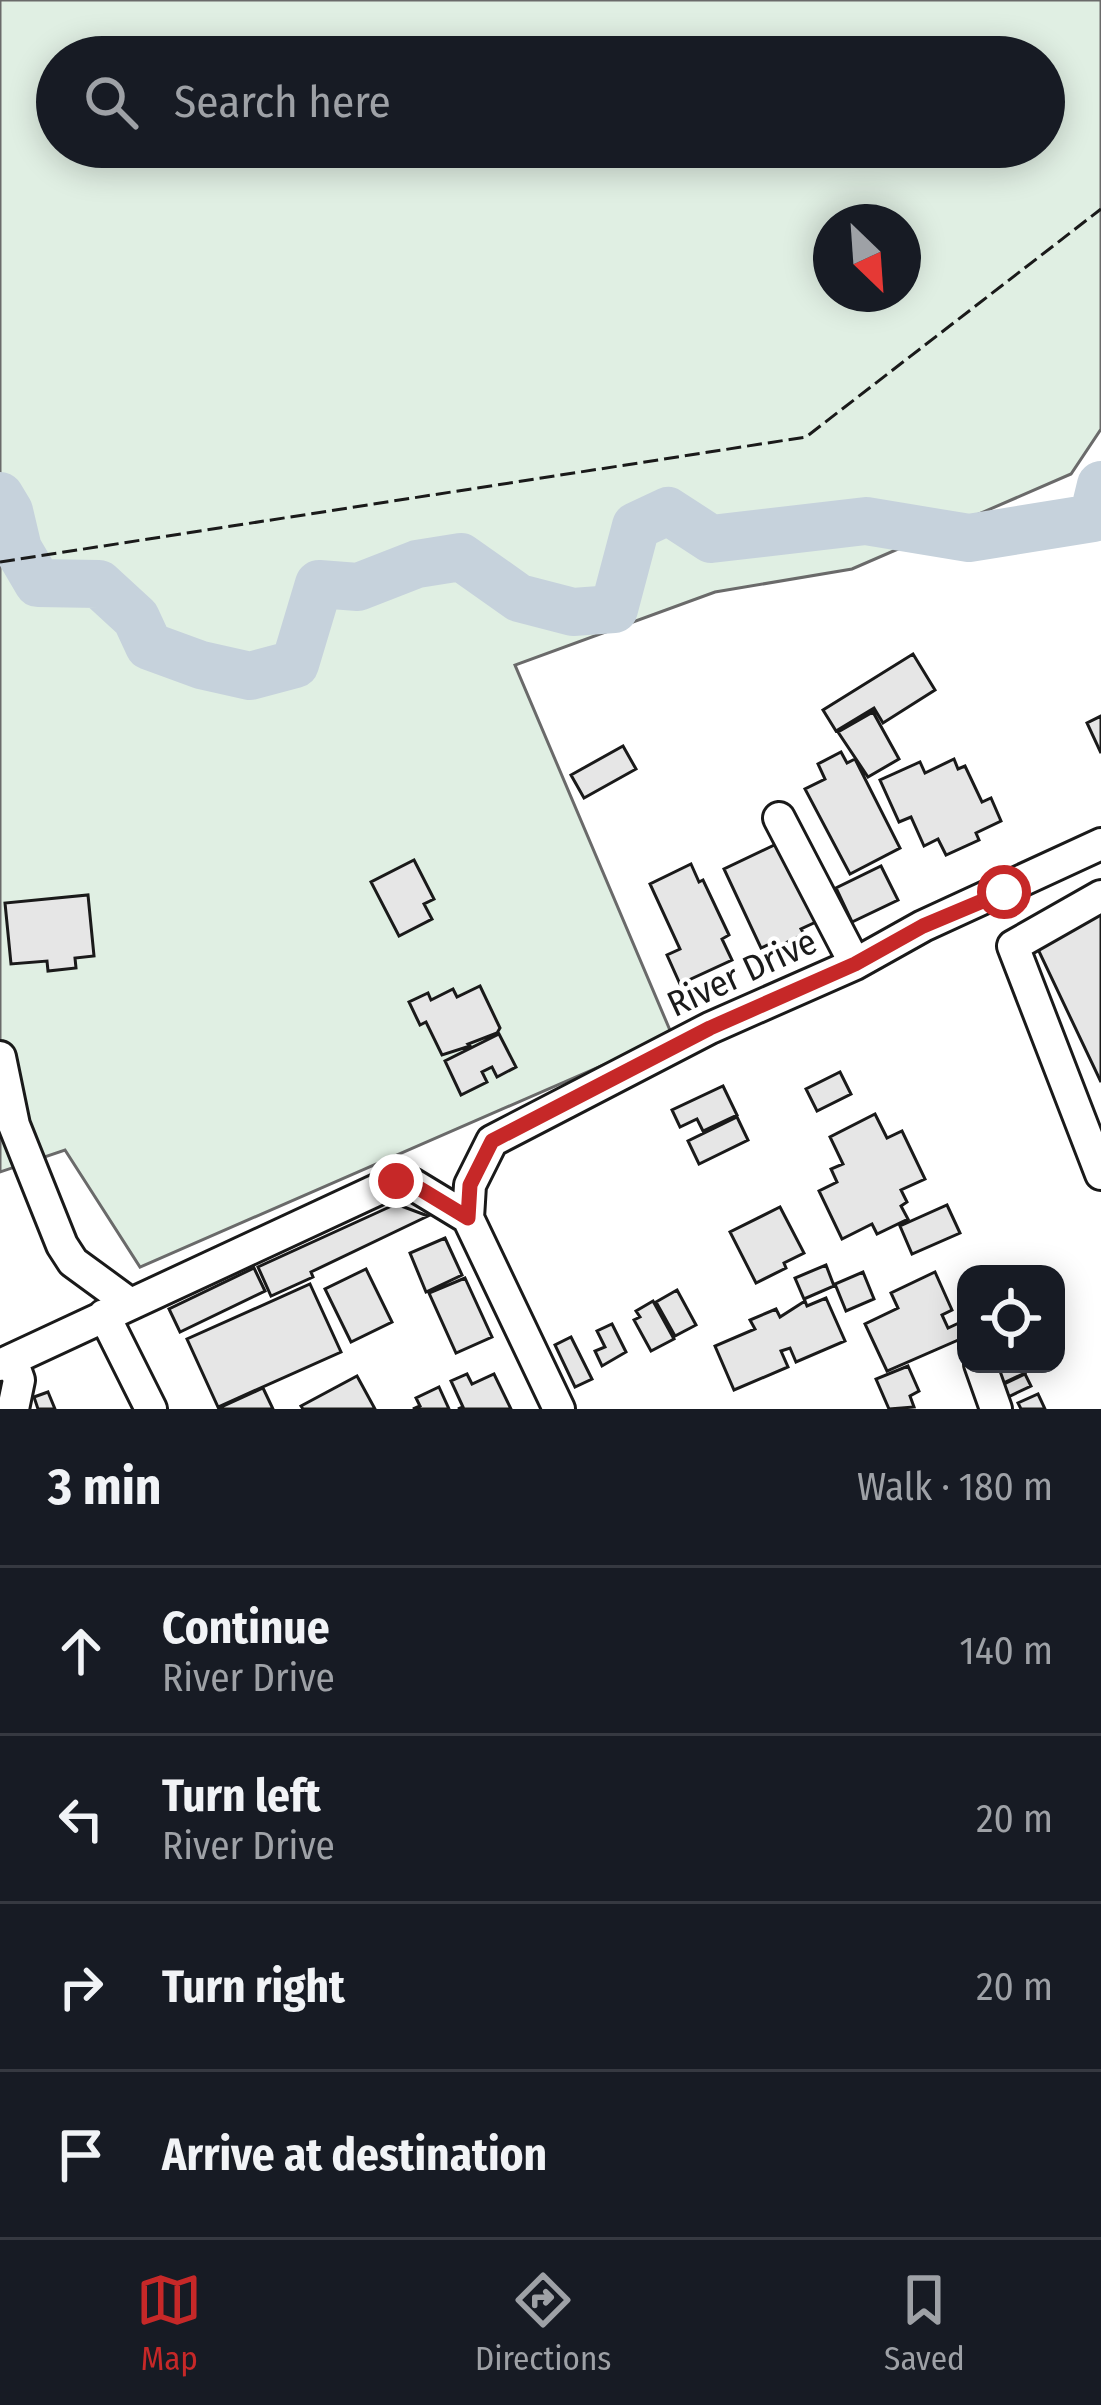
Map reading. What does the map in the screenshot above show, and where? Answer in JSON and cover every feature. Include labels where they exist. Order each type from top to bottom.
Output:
[{"type":"street","points":[[778,818],[855,964]]},
{"type":"street","name":"River Drive","points":[[468,1218],[470,1185],[492,1141],[710,1028],[855,964],[923,926],[1101,844]]},
{"type":"street","points":[[1101,896],[1013,946],[1101,1174]]},
{"type":"street","points":[[0,1057],[7,1125],[66,1253],[117,1309],[151,1409]]},
{"type":"street","points":[[13,1409],[20,1380],[6,1363],[396,1181],[412,1184],[468,1218],[559,1409]]},
{"type":"street","points":[[983,1373],[997,1409],[1013,1409]]},
{"type":"green space","points":[[0,0],[1101,0],[1101,429],[1071,474],[852,569],[715,592],[515,665],[672,1035],[140,1267],[65,1150],[0,1172]]},
{"type":"building","points":[[913,654],[935,690],[883,723],[874,708],[836,731],[823,710]]},
{"type":"building","points":[[873,712],[899,759],[868,777],[838,732]]},
{"type":"building","points":[[1101,716],[1101,753],[1087,723]]},
{"type":"building","points":[[623,746],[636,769],[584,798],[571,775]]},
{"type":"building","points":[[841,752],[847,763],[855,759],[900,848],[850,874],[805,789],[825,779],[818,764]]},
{"type":"building","points":[[954,759],[958,769],[965,766],[982,802],[991,798],[1001,821],[976,833],[979,840],[946,855],[938,839],[924,846],[911,817],[899,822],[880,780],[920,762],[925,773]]},
{"type":"building","points":[[787,839],[818,921],[779,946],[776,941],[761,948],[724,869]]},
{"type":"building","points":[[414,860],[434,899],[424,904],[432,919],[399,936],[371,882]]},
{"type":"building","points":[[691,864],[729,935],[722,939],[732,960],[680,984],[667,955],[680,949],[650,884]]},
{"type":"building","points":[[881,866],[898,900],[852,922],[836,888]]},
{"type":"building","points":[[88,895],[94,956],[75,958],[76,968],[48,971],[47,961],[11,964],[5,903]]},
{"type":"building","points":[[1101,912],[1101,1082],[1035,943]]},
{"type":"building","points":[[480,986],[500,1028],[470,1046],[442,1055],[426,1022],[420,1025],[409,1002],[428,993],[431,1000],[453,989],[457,997]]},
{"type":"building","points":[[499,1034],[516,1067],[497,1077],[492,1067],[482,1072],[487,1082],[461,1095],[445,1061]]},
{"type":"building","points":[[840,1072],[851,1094],[817,1111],[806,1089]]},
{"type":"building","points":[[723,1086],[737,1115],[703,1131],[697,1119],[680,1127],[672,1110]]},
{"type":"building","points":[[875,1114],[887,1138],[902,1131],[925,1179],[901,1190],[907,1202],[901,1206],[908,1219],[877,1234],[872,1224],[842,1239],[819,1191],[837,1182],[831,1169],[843,1164],[830,1137]]},
{"type":"building","points":[[737,1117],[748,1140],[699,1164],[688,1141]]},
{"type":"building","points":[[396,1204],[428,1216],[271,1296],[258,1267]]},
{"type":"building","points":[[947,1205],[960,1233],[912,1254],[900,1226]]},
{"type":"building","points":[[780,1207],[804,1253],[756,1283],[730,1232]]},
{"type":"building","points":[[445,1238],[462,1275],[426,1292],[410,1253]]},
{"type":"building","points":[[826,1265],[834,1286],[804,1299],[795,1278]]},
{"type":"building","points":[[254,1268],[265,1291],[180,1332],[169,1309]]},
{"type":"building","points":[[366,1269],[392,1322],[351,1342],[325,1289]]},
{"type":"building","points":[[863,1272],[874,1299],[846,1311],[835,1284]]},
{"type":"building","points":[[935,1272],[952,1310],[942,1315],[948,1328],[957,1324],[957,1340],[887,1371],[865,1324],[898,1308],[891,1293]]},
{"type":"building","points":[[465,1278],[492,1337],[456,1353],[429,1293]]},
{"type":"building","points":[[310,1284],[341,1352],[218,1407],[187,1339]]},
{"type":"building","points":[[677,1290],[696,1325],[675,1336],[656,1302]]},
{"type":"building","points":[[826,1298],[845,1341],[796,1362],[790,1348],[781,1351],[788,1367],[734,1390],[715,1346],[755,1329],[750,1320],[776,1309],[780,1317],[805,1301],[807,1306]]},
{"type":"building","points":[[653,1301],[674,1339],[651,1351],[634,1320],[640,1317],[636,1311]]},
{"type":"building","points":[[612,1324],[626,1352],[602,1366],[595,1351],[605,1347],[597,1331]]},
{"type":"building","points":[[571,1337],[592,1379],[575,1387],[555,1345]]},
{"type":"building","points":[[908,1366],[919,1391],[910,1396],[914,1407],[889,1409],[876,1379]]},
{"type":"building","points":[[991,1373],[1025,1373],[997,1386]]},
{"type":"building","points":[[467,1374],[472,1384],[494,1374],[511,1409],[458,1409],[463,1407],[451,1381]]},
{"type":"building","points":[[1025,1374],[1031,1386],[1006,1398],[1000,1386]]},
{"type":"building","points":[[357,1376],[375,1409],[301,1406]]},
{"type":"building","points":[[439,1387],[449,1409],[413,1409],[420,1406],[416,1398]]},
{"type":"building","points":[[263,1388],[273,1409],[219,1409],[219,1408]]},
{"type":"building","points":[[48,1392],[55,1409],[38,1409],[34,1397]]},
{"type":"building","points":[[1038,1394],[1045,1409],[1021,1409],[1018,1403]]},
{"type":"waterway","points":[[0,496],[9,511],[18,549],[38,583],[99,584],[136,618],[149,646],[250,676],[295,664],[319,584],[358,587],[417,564],[461,557],[519,598],[573,612],[614,609],[636,526],[668,511],[711,539],[866,521],[969,538],[1093,518],[1101,485]]},
{"type":"fence","points":[[0,562],[806,437],[1101,209]]},
{"type":"route","points":[[396,1181],[412,1184],[468,1218],[470,1185],[492,1141],[710,1028],[1004,892]]}]
